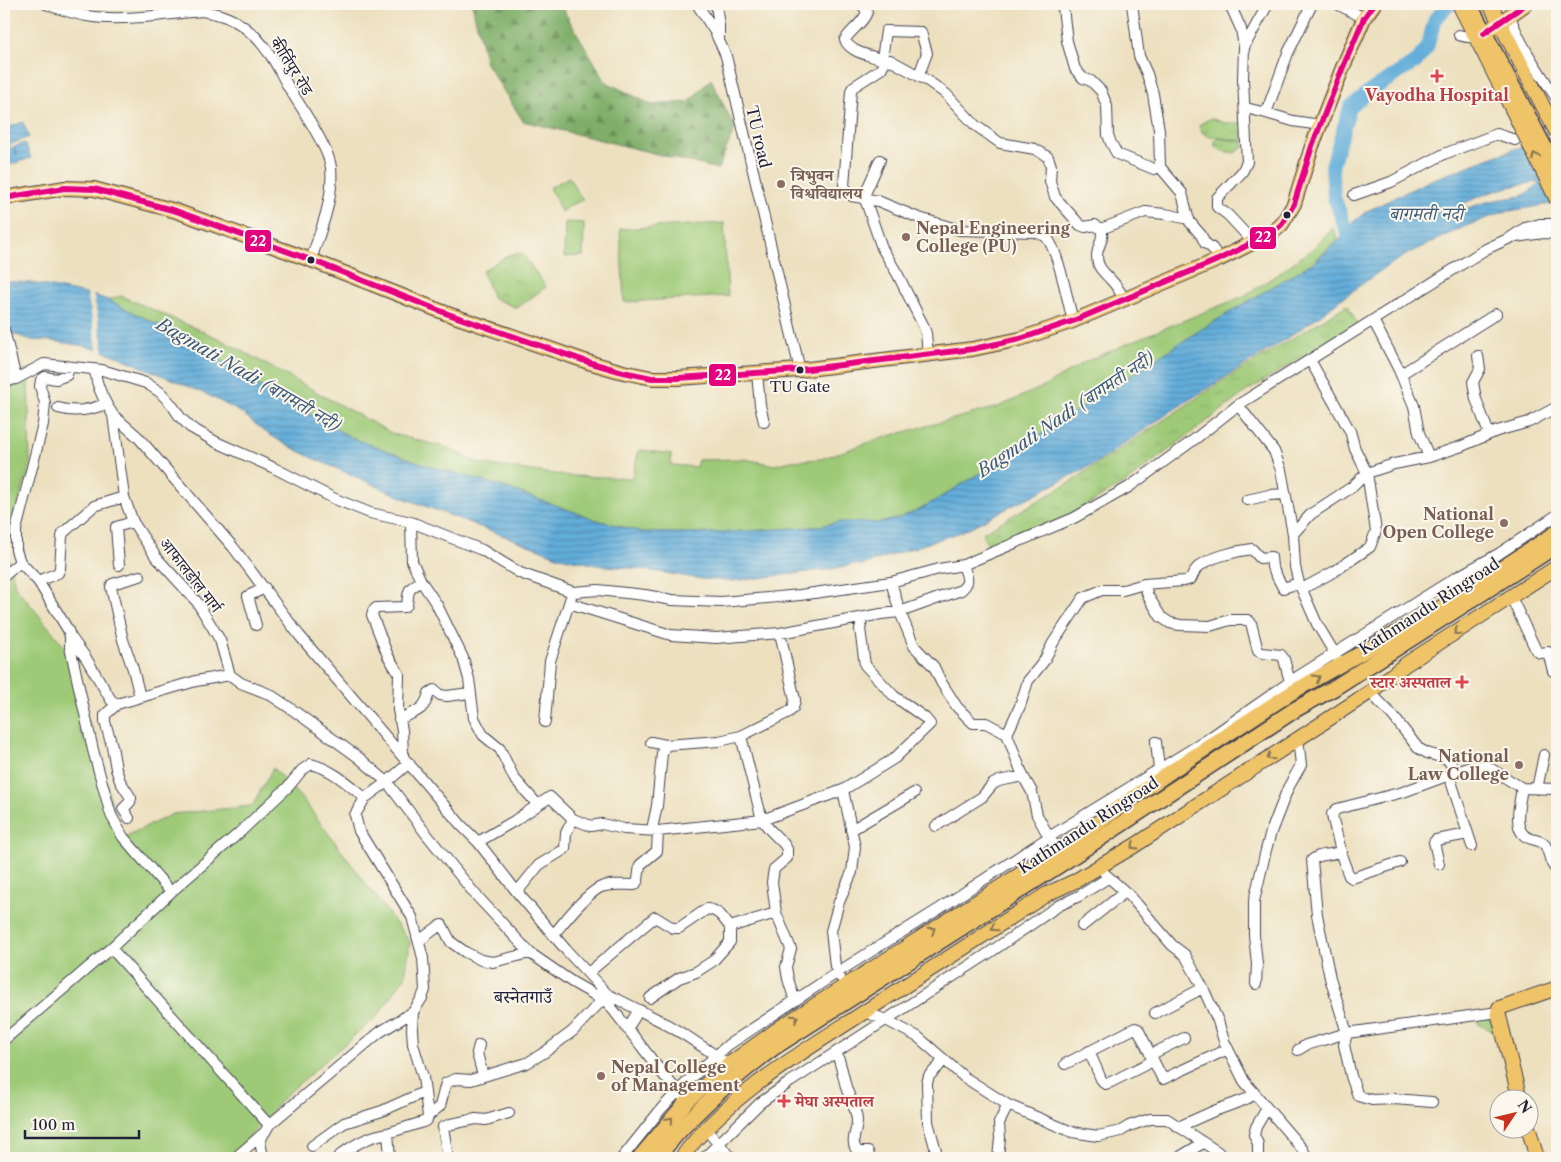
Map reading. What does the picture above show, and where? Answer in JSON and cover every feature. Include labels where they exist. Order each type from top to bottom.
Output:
[{"type":"highway","points":[[1479,9],[1492,27],[1557,172]]},
{"type":"highway","points":[[1521,94],[1557,154]]},
{"type":"highway","name":"Kathmandu Ringroad","points":[[657,1158],[706,1102],[773,1048],[1174,790],[1296,709],[1348,678],[1442,612],[1557,545]]},
{"type":"highway","name":"Kathmandu Ringroad","points":[[668,1158],[693,1128],[720,1101],[736,1087],[794,1045],[1197,786],[1301,716],[1473,615],[1557,554]]},
{"type":"main road","points":[[4,198],[65,188],[94,190],[176,211],[311,260],[448,314],[623,372],[652,378],[800,370],[973,349],[1020,339],[1073,321],[1220,259],[1272,233],[1288,216],[1294,204],[1320,125],[1343,67],[1364,18],[1374,4]]},
{"type":"main road","points":[[1458,4],[1479,9]]},
{"type":"main road","points":[[1492,27],[1526,4]]},
{"type":"main road","points":[[1521,94],[1557,133]]},
{"type":"main road","points":[[1521,94],[1557,200]]},
{"type":"main road","points":[[639,1158],[683,1096],[781,1027],[1058,850],[1173,770],[1291,693],[1338,659],[1442,612],[1557,532]]},
{"type":"main road","points":[[681,1158],[705,1129],[728,1107],[758,1082],[798,1055],[1047,894],[1075,881],[1134,846],[1370,692],[1473,615],[1511,597],[1557,567]]},
{"type":"main road","points":[[1518,1090],[1498,1012],[1501,1006],[1557,988]]},
{"type":"main road","points":[[1532,1140],[1537,1158]]},
{"type":"street","name":"कीर्तिपुर रोड","points":[[46,4],[87,16],[110,18],[202,12],[215,13],[227,16],[240,23],[252,33],[269,52],[322,144],[331,165],[330,201],[311,260]]},
{"type":"street","name":"TU road","points":[[697,4],[726,56],[800,370]]},
{"type":"street","points":[[716,4],[720,26],[720,43]]},
{"type":"street","points":[[862,4],[866,12],[865,19],[848,34],[845,40],[847,46],[884,60],[890,60],[919,75],[946,94],[975,125],[1000,143],[1035,150],[1048,157],[1051,166],[1050,181],[1055,197],[1080,225],[1085,227],[1095,225],[1101,229],[1103,234],[1098,248],[1098,264],[1102,271],[1112,280],[1125,300]]},
{"type":"street","points":[[1059,4],[1063,8],[1066,41],[1076,69],[1083,78],[1091,81],[1101,91],[1107,106],[1108,135],[1117,154],[1154,169],[1160,167]]},
{"type":"street","points":[[1132,4],[1139,56],[1148,74],[1153,94],[1158,130],[1160,167],[1182,193],[1189,219],[1205,243],[1212,248],[1220,259]]},
{"type":"street","points":[[1228,4],[1241,30],[1244,47],[1248,162],[1242,172],[1217,198],[1217,206],[1254,243]]},
{"type":"street","points":[[1244,47],[1268,4]]},
{"type":"street","points":[[1266,113],[1288,53],[1312,4]]},
{"type":"street","points":[[1342,5],[1364,18]]},
{"type":"street","points":[[1458,35],[1465,37],[1492,27],[1516,33],[1523,47],[1557,97]]},
{"type":"street","points":[[919,75],[927,53],[921,32],[886,30],[884,60],[881,69],[853,87],[850,91],[844,186],[847,192],[852,196],[878,201],[919,218],[960,230],[1034,232],[1045,236],[1051,245],[1059,266],[1073,321]]},
{"type":"street","points":[[1246,108],[1293,121],[1320,125]]},
{"type":"street","points":[[1354,195],[1390,182],[1444,154],[1497,134],[1515,140],[1551,118],[1557,111]]},
{"type":"street","points":[[880,160],[865,194],[865,199],[882,248],[923,325],[928,355]]},
{"type":"street","points":[[1101,229],[1145,212],[1189,219]]},
{"type":"street","points":[[4,382],[16,379],[44,364],[98,370],[146,383],[160,392],[172,405],[180,418],[190,427],[216,442],[272,467],[335,499],[370,513],[411,522],[482,550],[520,573],[573,592],[598,590],[672,600],[721,602],[800,595],[891,582],[939,569],[963,565],[1074,518],[1129,487],[1196,439],[1238,405],[1486,249],[1510,238],[1525,228],[1540,224],[1557,224]]},
{"type":"street","points":[[1510,238],[1543,233],[1557,234]]},
{"type":"street","points":[[1401,374],[1496,314]]},
{"type":"street","points":[[1373,320],[1401,374],[1414,406],[1419,433],[1429,457]]},
{"type":"street","points":[[4,330],[16,379]]},
{"type":"street","points":[[1478,356],[1480,369],[1473,382],[1476,399],[1489,434]]},
{"type":"street","points":[[1007,734],[1020,706],[1028,681],[1044,661],[1083,598],[1102,590],[1123,590],[1144,584],[1191,579],[1195,570],[1202,564],[1230,552],[1252,549],[1260,558],[1271,556],[1272,567],[1283,588],[1301,586],[1335,572],[1370,547],[1376,531],[1367,472],[1350,431],[1310,360]]},
{"type":"street","points":[[69,367],[67,375],[56,378],[45,377],[41,380],[40,386],[45,403],[43,424],[16,530],[16,550],[20,562],[38,581],[110,700],[117,704]]},
{"type":"street","name":"आफालडोल मार्ग","points":[[98,370],[95,379],[113,415],[124,497],[134,522],[156,557],[197,602],[220,640],[230,675]]},
{"type":"street","points":[[757,373],[760,406],[764,422]]},
{"type":"street","points":[[58,408],[70,411],[83,410],[106,404]]},
{"type":"street","points":[[1238,405],[1274,452],[1282,470],[1293,534],[1295,567],[1317,624],[1338,659]]},
{"type":"street","points":[[1293,534],[1311,514],[1352,487],[1367,472],[1429,457],[1462,446],[1489,434],[1529,422],[1557,408]]},
{"type":"street","points":[[113,415],[138,437],[233,547],[299,635],[461,825],[478,842],[517,892],[588,973],[627,1029],[683,1096]]},
{"type":"street","points":[[1247,500],[1285,494]]},
{"type":"street","points":[[38,581],[58,573],[62,537],[67,529],[94,506],[124,497]]},
{"type":"street","points":[[622,1158],[662,1108],[683,1096],[716,1056],[728,1045],[1049,837],[1205,741],[1290,682],[1338,659],[1455,578],[1508,548],[1557,515]]},
{"type":"street","points":[[119,565],[116,527],[134,522]]},
{"type":"street","points":[[411,522],[412,561],[421,581],[437,605],[459,650],[469,679],[474,718],[483,735],[500,749],[514,778],[538,805]]},
{"type":"street","points":[[4,576],[20,562]]},
{"type":"street","points":[[569,603],[671,634],[716,638],[780,633],[900,612],[961,590],[967,586],[968,582],[963,565]]},
{"type":"street","points":[[140,576],[117,582],[112,584],[111,587],[123,640],[140,697]]},
{"type":"street","points":[[421,581],[410,587],[407,605],[404,607],[376,608],[373,611],[372,615],[388,656],[399,674],[399,719],[406,759],[387,782],[366,798],[355,815],[359,831],[407,907],[420,941],[425,990],[414,1012],[412,1029],[413,1044],[423,1077],[428,1116]]},
{"type":"street","points":[[891,582],[900,612],[914,646],[934,666],[941,682],[965,716],[973,723],[986,723],[1007,734],[1023,776],[1032,792],[1037,816],[1058,850]]},
{"type":"street","points":[[1144,584],[1148,596],[1161,617],[1170,623],[1210,626],[1230,620],[1248,620],[1251,623],[1258,651],[1280,655],[1284,659],[1290,682]]},
{"type":"street","points":[[256,624],[248,596],[265,588]]},
{"type":"street","points":[[545,722],[550,661],[573,592]]},
{"type":"street","points":[[1511,597],[1536,650],[1540,653],[1548,652],[1553,671],[1557,672]]},
{"type":"street","points":[[478,842],[514,822],[550,797],[573,819],[583,824],[591,826],[602,824],[624,830],[655,830],[762,820],[843,790],[895,758],[930,724],[925,718],[894,696],[865,665],[860,630],[865,617]]},
{"type":"street","points":[[651,742],[666,745],[719,741],[742,736],[789,712],[793,708],[795,700],[780,633]]},
{"type":"street","points":[[70,636],[70,647],[92,750],[111,815],[123,838],[171,892]]},
{"type":"street","points":[[129,818],[123,809],[130,802],[131,798],[120,781],[116,770],[104,715],[117,704],[196,681],[230,675],[241,683],[269,694],[290,708],[358,757],[387,782],[474,893],[530,953],[572,982],[604,998],[653,1017],[728,1065]]},
{"type":"street","points":[[399,719],[424,707],[429,693],[434,690],[440,695],[447,696],[470,692]]},
{"type":"street","points":[[1370,692],[1393,716],[1418,748],[1427,753],[1448,759],[1472,846]]},
{"type":"street","points":[[742,736],[762,820],[787,848],[788,858],[774,869],[772,882],[776,913],[791,949],[786,967],[795,1001]]},
{"type":"street","points":[[1256,984],[1254,901],[1271,832],[1288,788],[1301,765],[1298,738]]},
{"type":"street","points":[[1156,742],[1159,769]]},
{"type":"street","points":[[554,934],[584,901],[600,887],[635,885],[638,880],[640,865],[657,851],[655,830],[657,806],[662,753],[666,745]]},
{"type":"street","points":[[1537,789],[1544,755]]},
{"type":"street","points":[[4,1040],[112,948],[289,786],[302,770],[311,764],[322,766],[366,798]]},
{"type":"street","points":[[1400,862],[1352,878],[1349,876],[1340,852],[1341,848],[1332,814],[1337,809],[1403,792],[1474,766],[1485,765],[1522,788],[1557,789]]},
{"type":"street","points":[[936,826],[982,797],[993,784],[1023,776]]},
{"type":"street","points":[[1522,788],[1518,810],[1519,826],[1527,838],[1542,843],[1546,847],[1557,870]]},
{"type":"street","points":[[843,790],[855,847],[852,872],[839,902],[831,931],[835,966],[845,987]]},
{"type":"street","points":[[851,830],[914,793]]},
{"type":"street","points":[[517,892],[539,865],[565,849],[566,833],[573,819]]},
{"type":"street","points":[[1439,864],[1434,842],[1468,834]]},
{"type":"street","points":[[1340,852],[1315,857],[1312,860],[1317,914],[1330,978],[1347,1033],[1344,1045],[1358,1096],[1372,1100],[1394,1099],[1432,1102]]},
{"type":"street","points":[[1099,867],[1108,878],[1125,892],[1172,945],[1185,955],[1203,988],[1240,1074],[1308,1158]]},
{"type":"street","points":[[704,1158],[760,1103],[790,1082],[986,956],[1058,906],[1079,896],[1108,878]]},
{"type":"street","points":[[1082,926],[1125,892]]},
{"type":"street","points":[[588,973],[655,917],[673,928],[679,928],[707,909],[717,911],[730,927],[730,942],[713,961],[696,972],[679,978],[650,998]]},
{"type":"street","points":[[730,927],[776,913]]},
{"type":"street","points":[[420,941],[442,925],[452,942],[465,952],[481,960],[493,962],[530,953]]},
{"type":"street","points":[[112,948],[267,1129]]},
{"type":"street","points":[[1155,1013],[1203,988]]},
{"type":"street","points":[[337,1158],[363,1141],[427,1120],[428,1116],[440,1106],[446,1083],[456,1079],[471,1080],[527,1062],[545,1052],[573,1031],[604,998]]},
{"type":"street","points":[[627,1029],[639,1010]]},
{"type":"street","points":[[235,1158],[380,1032],[414,1012]]},
{"type":"street","points":[[865,1012],[886,1020],[918,1037],[964,1077],[1008,1105],[1072,1132],[1098,1136],[1121,1131],[1129,1126],[1150,1120],[1167,1119],[1218,1152],[1223,1158]]},
{"type":"street","points":[[1298,1050],[1306,1045],[1347,1033],[1498,1012]]},
{"type":"street","points":[[1065,1064],[1135,1028],[1138,1029],[1162,1078],[1166,1079],[1228,1049]]},
{"type":"street","points":[[1089,1050],[1105,1084],[1184,1038]]},
{"type":"street","points":[[479,1045],[478,1058],[483,1076]]},
{"type":"street","points":[[836,1052],[841,1062],[857,1121],[853,1140],[854,1148],[858,1152],[868,1152],[870,1158]]},
{"type":"street","points":[[938,1158],[928,1122],[927,1083],[929,1076],[943,1059]]},
{"type":"street","points":[[312,1146],[344,1123],[382,1111],[424,1092]]},
{"type":"street","points":[[1178,1126],[1255,1094]]},
{"type":"street","points":[[998,1158],[999,1123],[1008,1105]]},
{"type":"street","points":[[1258,1158],[1258,1144],[1254,1135],[1256,1127],[1267,1108]]},
{"type":"street","points":[[448,1158],[443,1127],[451,1124],[486,1120],[509,1113]]},
{"type":"street","points":[[263,1158],[260,1141],[267,1129]]},
{"type":"street","points":[[705,1129],[732,1158]]},
{"type":"street","points":[[388,1133],[390,1158]]},
{"type":"street","points":[[1178,1158],[1203,1142]]},
{"type":"green space","points":[[472,4],[564,4],[565,13],[606,82],[652,105],[689,102],[711,79],[735,128],[718,169],[523,121],[486,63]]},
{"type":"green space","points":[[1211,118],[1225,123],[1246,123],[1243,141],[1207,136],[1202,132],[1199,125]]},
{"type":"green space","points":[[1218,138],[1243,142],[1244,147],[1235,153],[1222,151],[1215,146],[1215,140]]},
{"type":"green space","points":[[569,177],[583,200],[561,212],[549,188]]},
{"type":"green space","points":[[565,222],[584,223],[583,256],[564,257]]},
{"type":"green space","points":[[724,223],[728,296],[624,302],[620,229]]},
{"type":"green space","points":[[1333,228],[1338,239],[1314,262],[1197,332],[997,463],[921,509],[897,519],[879,523],[841,522],[813,527],[711,533],[642,532],[600,521],[500,486],[429,466],[352,438],[256,384],[181,336],[108,300],[121,296],[218,338],[393,434],[448,448],[480,464],[570,476],[632,478],[639,450],[671,454],[671,465],[696,467],[698,460],[744,459],[775,465],[791,461],[821,459],[882,438],[998,407],[1045,386],[1083,363],[1244,296],[1312,249]]},
{"type":"green space","points":[[522,253],[546,287],[517,308],[493,298],[482,271],[510,254]]},
{"type":"green space","points":[[1347,305],[1358,325],[1247,391],[1126,482],[1084,507],[1046,526],[989,549],[982,533],[1069,483],[1221,382]]},
{"type":"green space","points":[[28,370],[30,467],[5,541],[15,586],[68,651],[122,838],[173,814],[252,806],[273,768],[304,801],[410,942],[405,977],[378,1015],[285,1096],[231,1158],[4,1158],[4,377]]},
{"type":"green space","points":[[1496,1017],[1503,1039],[1493,1031],[1478,1024],[1478,1018]]},
{"type":"water","points":[[23,122],[29,137],[4,147],[4,129]]},
{"type":"water","name":"बागमती नदी","points":[[1539,140],[1557,203],[1503,212],[1464,227],[1411,252],[1386,267],[1280,343],[1173,410],[1096,463],[961,532],[862,565],[853,564],[832,569],[733,581],[702,579],[640,569],[597,565],[560,557],[404,498],[315,459],[283,443],[264,431],[242,413],[208,395],[117,356],[85,346],[32,340],[4,331],[4,281],[32,283],[96,296],[181,336],[256,384],[352,438],[429,466],[500,486],[600,521],[642,532],[711,533],[813,527],[841,522],[879,523],[897,519],[921,509],[997,463],[1197,332],[1314,262],[1347,233],[1352,223],[1367,211],[1431,180]],"holes":[[[1528,183],[1540,183],[1522,196],[1490,201],[1461,210],[1457,209],[1468,201],[1497,190]]]},
{"type":"water","points":[[25,143],[31,158],[6,166],[4,150],[13,147],[17,156],[14,147]]},
{"type":"pier","points":[[87,291],[93,292],[104,354],[98,353]]},
{"type":"waterway","points":[[1353,249],[1334,197],[1332,166],[1350,107],[1373,89],[1416,62],[1427,48],[1435,19],[1450,4]]},
{"type":"transit line","name":"22","points":[[4,198],[65,188],[94,189],[176,211],[311,260],[448,314],[588,362],[652,378],[800,370],[973,349],[1020,339],[1073,321],[1220,259],[1272,233],[1282,224],[1294,204],[1312,146],[1343,67],[1364,18],[1374,4]]},
{"type":"transit line","name":"22","points":[[1484,33],[1526,4]]},
{"type":"place","name":"Vayodha Hospital","points":[[1437,76]]},
{"type":"place","name":"त्रिभुवन विश्वविद्यालय","points":[[781,184]]},
{"type":"place","name":"Nepal Engineering College (PU)","points":[[906,237]]},
{"type":"place","name":"TU Gate","points":[[800,370]]},
{"type":"place","name":"National Open College","points":[[1504,523]]},
{"type":"place","name":"स्टार अस्पताल","points":[[1462,682]]},
{"type":"place","name":"National Law College","points":[[1519,765]]},
{"type":"place","name":"Nepal College of Management","points":[[601,1076]]},
{"type":"place","name":"मेघा अस्पताल","points":[[784,1101]]},
{"type":"district","name":"बस्नेतगाउँ","points":[[523,997]]},
{"type":"water label","name":"Bagmati Nadi (बागमती नदी)","points":[[249,375]]},
{"type":"water label","name":"Bagmati Nadi (बागमती नदी)","points":[[1066,414]]}]
